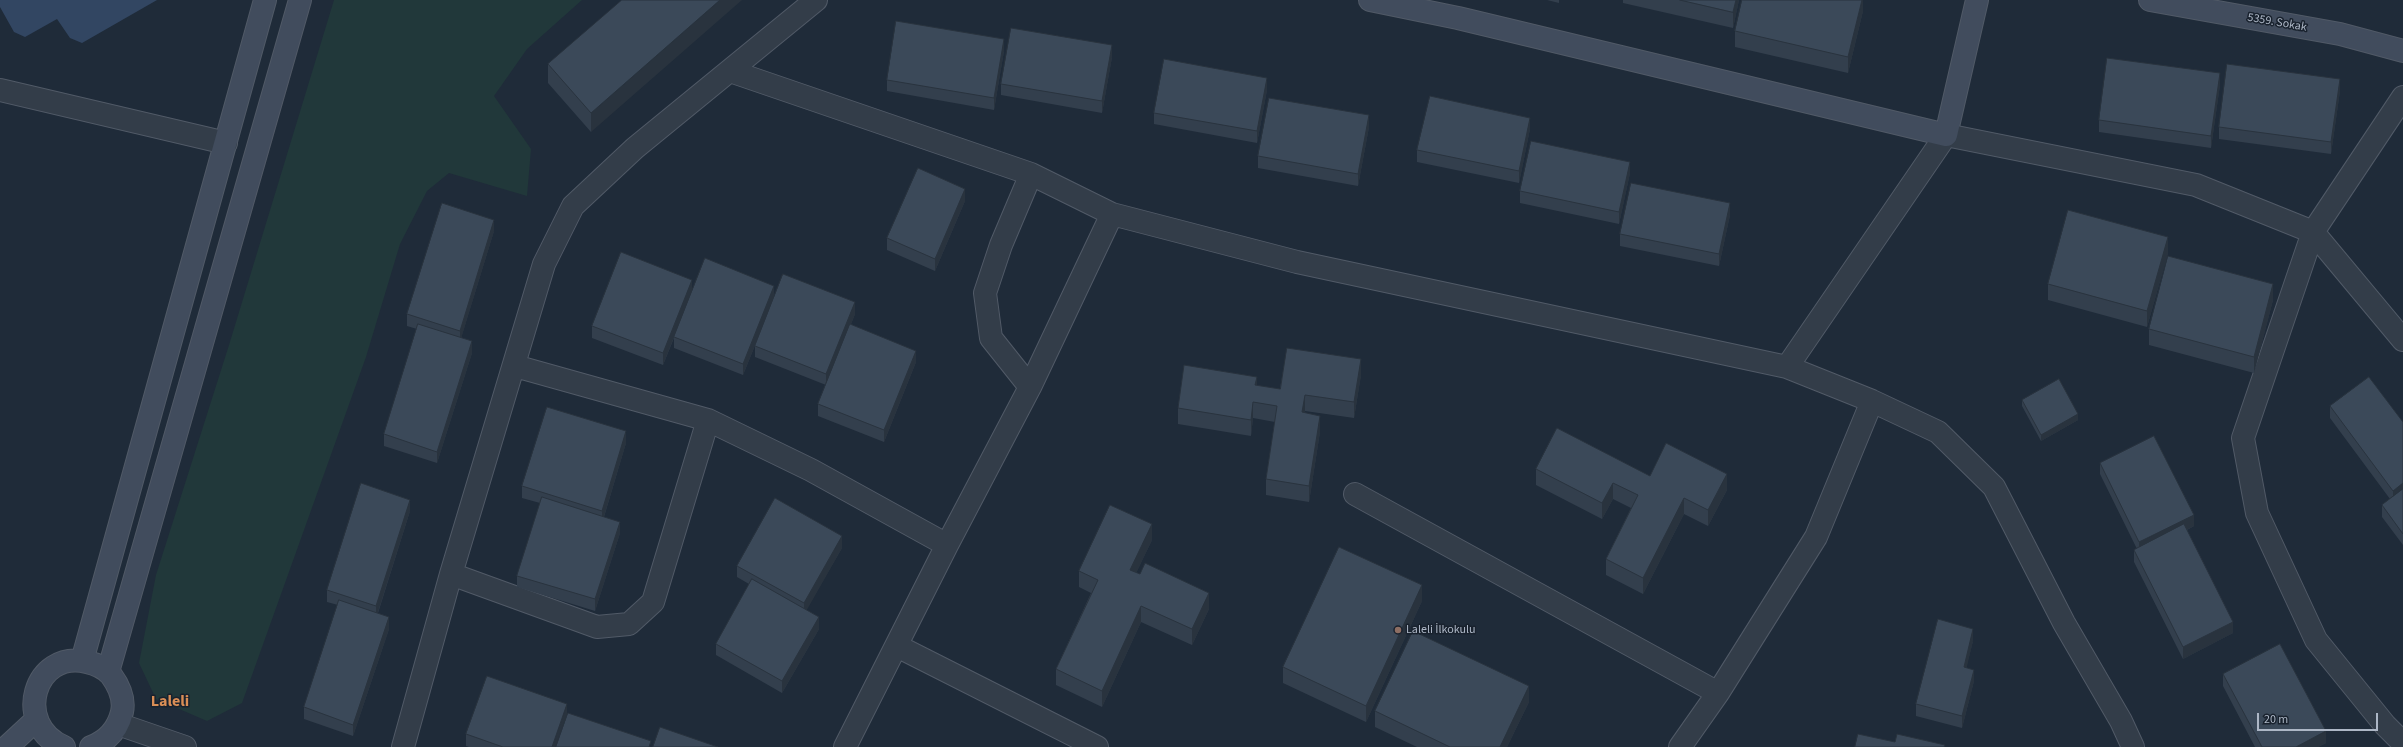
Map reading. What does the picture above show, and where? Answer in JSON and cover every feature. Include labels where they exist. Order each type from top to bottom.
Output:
[{"type":"street","points":[[82,661],[265,0]]},
{"type":"street","points":[[108,672],[300,0]]},
{"type":"street","points":[[403,747],[452,574],[515,366],[544,264],[573,206],[635,148],[816,0]]},
{"type":"street","points":[[1370,0],[1465,20],[1946,135],[2196,185],[2312,232],[2403,340]]},
{"type":"street","points":[[1787,367],[1946,135],[1977,0]]},
{"type":"street","name":"5359. Sokak","points":[[2150,0],[2340,34],[2403,51]]},
{"type":"street","points":[[730,71],[1031,174],[1112,214],[1297,262],[1787,367],[1872,401],[1938,432],[1994,487],[2064,623],[2121,721],[2133,747]]},
{"type":"street","points":[[0,90],[226,142]]},
{"type":"street","points":[[2403,96],[2312,232],[2242,438],[2257,513],[2316,640],[2385,725],[2403,743]]},
{"type":"street","points":[[1030,388],[991,338],[985,293],[1001,245],[1031,174]]},
{"type":"street","points":[[844,747],[897,646],[947,545],[1030,388],[1112,214]]},
{"type":"street","points":[[515,366],[708,420],[811,470],[947,545]]},
{"type":"street","points":[[1680,747],[1718,692],[1816,537],[1872,401]]},
{"type":"street","points":[[452,574],[597,627],[629,624],[653,602],[708,420]]},
{"type":"street","points":[[1355,494],[1718,692]]},
{"type":"street","points":[[897,646],[1097,747]]},
{"type":"street","points":[[64,747],[54,743],[43,734],[36,720],[33,705],[36,690],[43,677],[54,667],[68,661],[82,661],[96,664],[108,672],[117,683],[122,696],[122,711],[118,724],[110,736],[91,747]]},
{"type":"street","points":[[8,747],[36,720]]},
{"type":"street","points":[[118,724],[185,747]]},
{"type":"green space","points":[[334,0],[582,0],[527,49],[494,96],[531,149],[527,196],[449,173],[427,191],[400,244],[366,357],[242,703],[207,721],[156,699],[139,663],[156,575],[229,345]]},
{"type":"water","points":[[0,0],[157,0],[82,43],[70,38],[57,19],[25,37],[14,32],[0,7]]},
{"type":"building","points":[[622,0],[720,0],[591,113],[548,64]]},
{"type":"building","points":[[1680,0],[1736,0],[1733,12]]},
{"type":"building","points":[[1742,0],[1862,0],[1848,57],[1735,31]]},
{"type":"building","points":[[896,21],[1004,39],[994,98],[887,80]]},
{"type":"building","points":[[1011,28],[1112,45],[1102,101],[1001,84]]},
{"type":"building","points":[[2107,58],[2220,73],[2211,136],[2099,120]]},
{"type":"building","points":[[1164,59],[1267,78],[1257,131],[1154,113]]},
{"type":"building","points":[[2227,64],[2340,79],[2331,142],[2219,127]]},
{"type":"building","points":[[1430,96],[1530,118],[1519,171],[1417,150]]},
{"type":"building","points":[[1269,98],[1369,115],[1358,174],[1258,156]]},
{"type":"building","points":[[1531,141],[1630,162],[1619,212],[1520,191]]},
{"type":"building","points":[[918,168],[965,189],[935,259],[887,238]]},
{"type":"building","points":[[1631,183],[1730,203],[1719,254],[1620,234]]},
{"type":"building","points":[[442,203],[494,220],[460,331],[407,314]]},
{"type":"building","points":[[2068,210],[2168,237],[2147,311],[2048,284]]},
{"type":"building","points":[[621,252],[692,280],[663,353],[592,326]]},
{"type":"building","points":[[2168,256],[2273,284],[2254,357],[2149,329]]},
{"type":"building","points":[[705,258],[774,286],[743,364],[674,337]]},
{"type":"building","points":[[783,274],[855,302],[826,374],[755,346]]},
{"type":"building","points":[[418,324],[472,341],[437,452],[384,434]]},
{"type":"building","points":[[850,324],[916,351],[884,430],[818,404]]},
{"type":"building","points":[[1287,348],[1361,359],[1354,402],[1305,395],[1302,412],[1320,416],[1309,486],[1266,479],[1277,406],[1253,402],[1251,420],[1178,408],[1184,365],[1257,377],[1255,385],[1280,389]]},
{"type":"building","points":[[2369,377],[2403,422],[2403,483],[2393,491],[2330,406]]},
{"type":"building","points":[[2059,379],[2078,414],[2041,435],[2022,400]]},
{"type":"building","points":[[547,407],[626,431],[602,511],[522,486]]},
{"type":"building","points":[[1557,428],[1650,476],[1666,443],[1727,474],[1708,510],[1684,498],[1643,578],[1606,559],[1638,495],[1613,483],[1602,503],[1536,469]]},
{"type":"building","points":[[2154,436],[2194,515],[2139,542],[2100,463]]},
{"type":"building","points":[[361,483],[410,500],[376,606],[327,590]]},
{"type":"building","points":[[2403,489],[2403,534],[2382,505]]},
{"type":"building","points":[[542,497],[620,522],[595,599],[517,576]]},
{"type":"building","points":[[775,498],[842,536],[804,603],[737,566]]},
{"type":"building","points":[[1110,505],[1152,524],[1130,570],[1140,574],[1145,563],[1209,593],[1192,629],[1141,606],[1102,691],[1056,669],[1098,580],[1079,571]]},
{"type":"building","points":[[2184,524],[2233,622],[2183,647],[2134,550]]},
{"type":"building","points":[[1339,547],[1422,585],[1366,706],[1283,667]]},
{"type":"building","points":[[752,579],[819,617],[782,681],[716,644]]},
{"type":"building","points":[[339,600],[389,617],[353,725],[304,707]]},
{"type":"building","points":[[1938,619],[1973,629],[1964,667],[1974,670],[1962,716],[1916,704]]},
{"type":"building","points":[[1413,631],[1529,686],[1500,747],[1450,747],[1375,711]]},
{"type":"building","points":[[2280,644],[2326,731],[2296,747],[2262,747],[2223,674]]},
{"type":"building","points":[[487,676],[567,704],[552,747],[503,747],[466,734]]},
{"type":"building","points":[[568,713],[651,741],[649,747],[556,747]]},
{"type":"building","points":[[660,727],[718,747],[653,747]]},
{"type":"building","points":[[1858,734],[1895,742],[1897,734],[1945,745],[1944,747],[1855,747]]},
{"type":"place","name":"Laleli İlkokulu","points":[[1398,630]]},
{"type":"district","name":"Laleli","points":[[170,702]]}]
